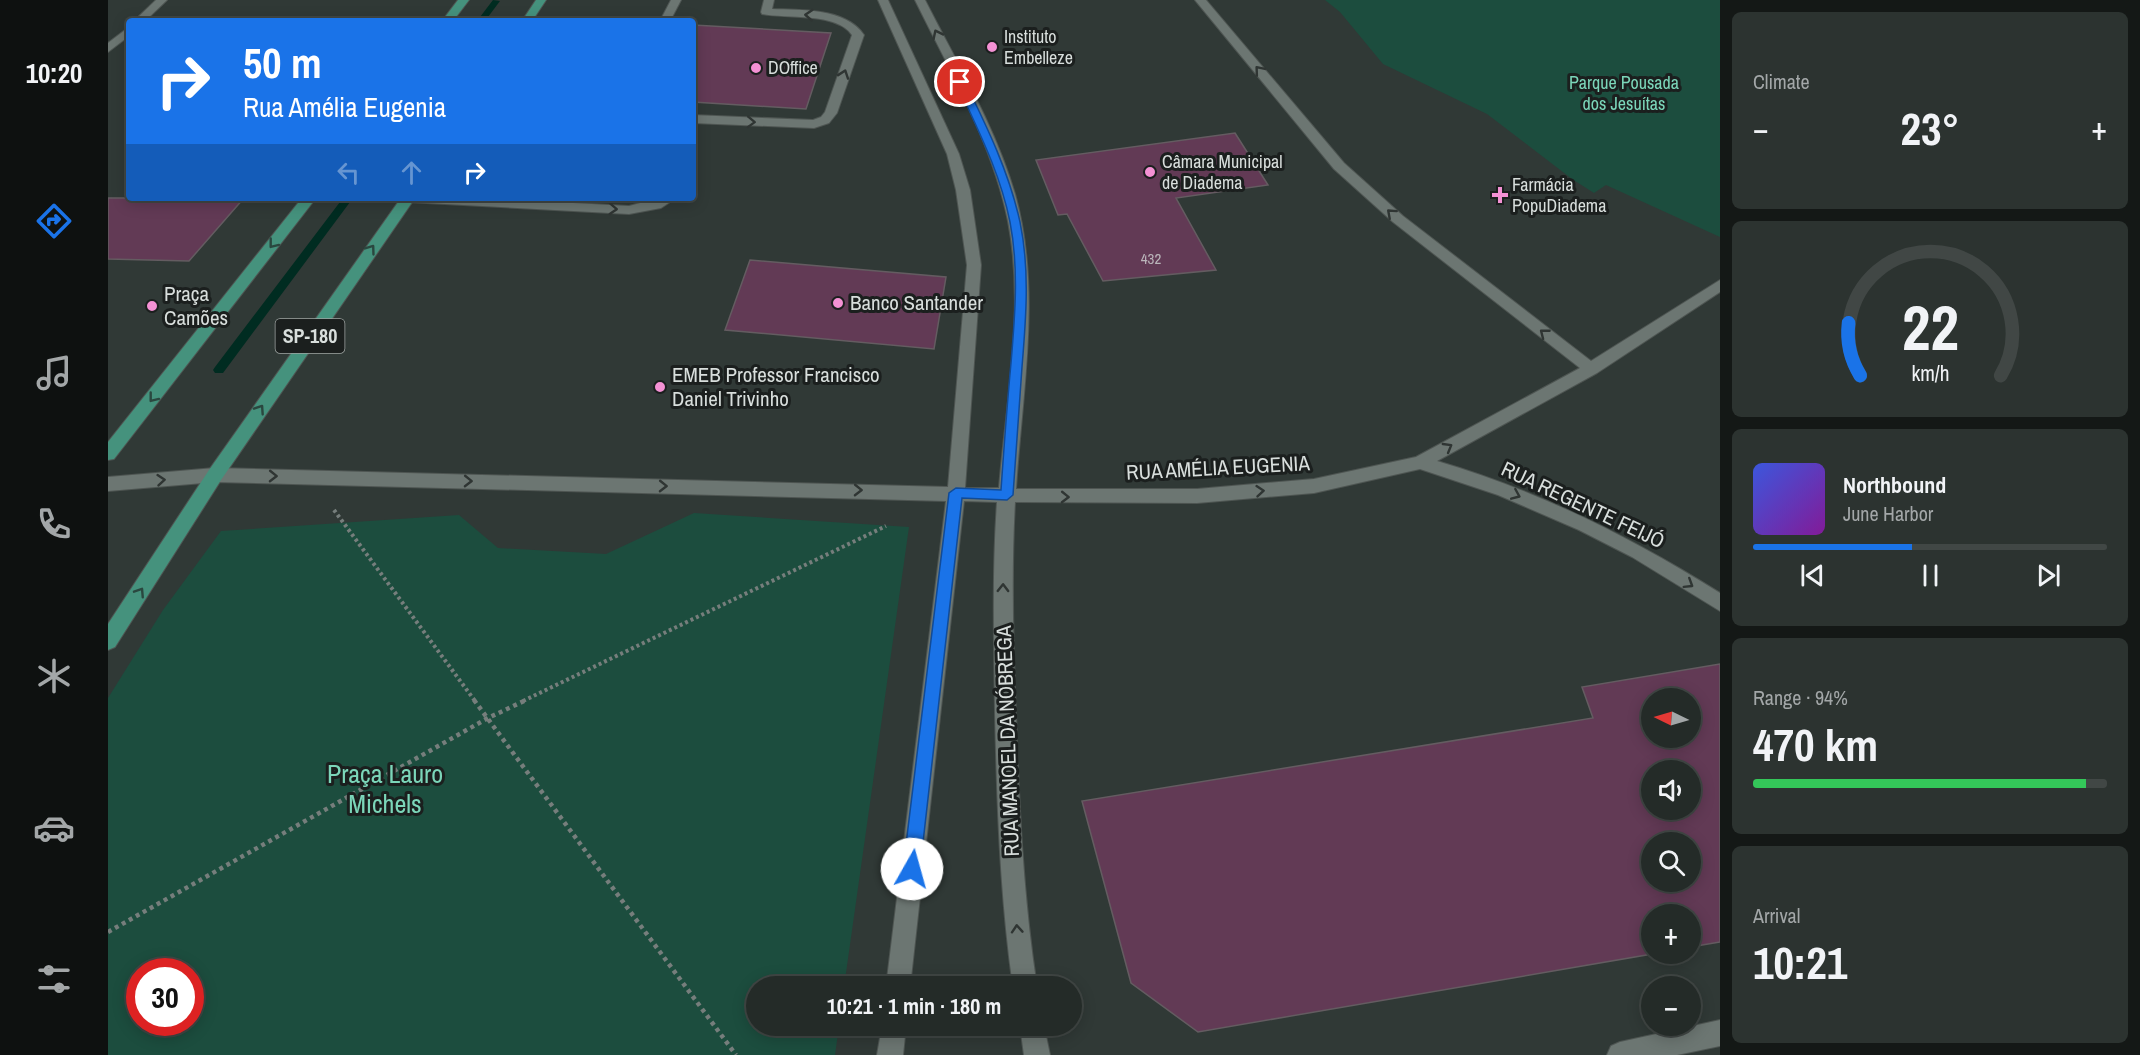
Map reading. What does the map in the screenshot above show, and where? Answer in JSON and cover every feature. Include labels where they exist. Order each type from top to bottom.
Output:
[{"type":"main road","points":[[449,18],[464,0]]},
{"type":"main road","points":[[529,18],[541,0]]},
{"type":"main road","points":[[108,454],[307,201]]},
{"type":"main road","name":"SP-180","points":[[108,641],[214,475],[405,201]]},
{"type":"street","points":[[142,18],[162,0]]},
{"type":"street","points":[[667,18],[676,0]]},
{"type":"street","points":[[696,119],[814,124],[825,120],[831,112],[858,35],[857,30],[821,16],[766,12],[769,0]]},
{"type":"street","points":[[883,0],[953,154],[970,228],[975,266],[956,493],[899,976]]},
{"type":"street","name":"RUA MANOEL DA NÓBREGA","points":[[920,0],[990,144],[1005,184],[1015,223],[1021,265],[1020,316],[1007,495],[1003,610],[1009,816],[1018,945],[1023,976]]},
{"type":"street","points":[[1200,0],[1340,166],[1398,219],[1591,369]]},
{"type":"street","points":[[108,49],[126,33]]},
{"type":"street","points":[[462,201],[629,210],[656,206],[664,201]]},
{"type":"street","name":"RUA AMÉLIA EUGENIA","points":[[108,484],[214,475],[1007,495],[1197,496],[1314,486],[1420,463],[1591,369],[1720,285]]},
{"type":"street","name":"RUA REGENTE FEIJÓ","points":[[1420,463],[1513,493],[1567,518],[1637,552],[1720,603]]},
{"type":"street","points":[[1620,1055],[1720,1033]]},
{"type":"street","points":[[890,1055],[893,1036]]},
{"type":"street","points":[[1034,1036],[1037,1055]]},
{"type":"path","points":[[310,477],[736,1055]]},
{"type":"path","points":[[108,932],[488,718],[892,524]]},
{"type":"green space","name":"Parque Pousada dos Jesuítas","points":[[1325,0],[1720,0],[1720,237],[1606,185],[1594,193],[1572,179],[1487,114],[1383,64],[1340,12]]},
{"type":"green space","name":"Praça Lauro Michels","points":[[694,513],[909,527],[846,976],[746,976],[746,1036],[838,1036],[835,1055],[108,1055],[108,698],[163,610],[221,531],[459,515],[498,548],[606,554]]},
{"type":"building","name":"DOffice","points":[[696,25],[831,33],[806,109],[696,102]]},
{"type":"building","points":[[1235,133],[1268,185],[1176,198],[1216,270],[1103,281],[1067,214],[1058,215],[1036,160]]},
{"type":"building","points":[[108,198],[126,198],[126,201],[241,201],[189,261],[108,259]]},
{"type":"building","name":"Banco Santander","points":[[750,260],[946,277],[934,349],[725,330]]},
{"type":"building","points":[[1720,664],[1720,942],[1701,945],[1701,904],[1641,904],[1641,956],[1198,1032],[1131,983],[1082,801],[1593,718],[1582,687]]},
{"type":"waterway","points":[[483,18],[496,1]]},
{"type":"waterway","points":[[219,370],[346,201]]},
{"type":"place","name":"Instituto Embelleze","points":[[992,47]]},
{"type":"place","name":"DOffice","points":[[756,68]]},
{"type":"place","name":"Câmara Municipal de Diadema","points":[[1150,172]]},
{"type":"place","name":"Farmácia PopuDiadema","points":[[1500,195]]},
{"type":"place","name":"Banco Santander","points":[[838,303]]},
{"type":"place","name":"Praça Camões","points":[[152,306]]},
{"type":"place","name":"EMEB Professor Francisco Daniel Trivinho","points":[[660,387]]},
{"type":"route","points":[[912,869],[956,493],[1007,495],[1020,316],[1021,265],[1015,223],[1005,184],[990,144],[960,82]]}]
